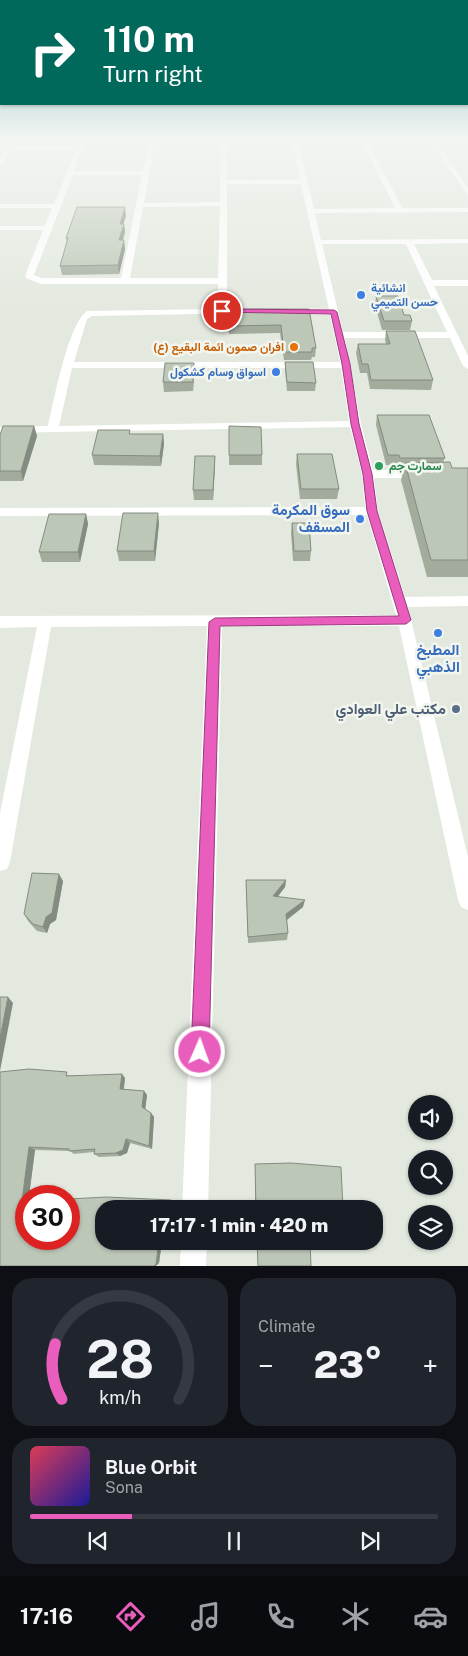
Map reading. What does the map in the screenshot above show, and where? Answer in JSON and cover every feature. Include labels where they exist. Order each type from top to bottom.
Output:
[{"type":"street","points":[[61,197],[29,276],[41,281],[224,281]]},
{"type":"street","points":[[125,280],[141,197]]},
{"type":"street","points":[[222,311],[224,197]]},
{"type":"street","points":[[308,197],[346,364],[355,424],[368,474],[372,511],[406,620],[468,900]]},
{"type":"street","points":[[393,197],[400,211]]},
{"type":"street","points":[[140,205],[224,204]]},
{"type":"street","points":[[0,206],[57,206]]},
{"type":"street","points":[[311,211],[468,210]]},
{"type":"street","points":[[0,228],[49,228]]},
{"type":"street","points":[[318,242],[468,241]]},
{"type":"street","points":[[409,242],[468,366]]},
{"type":"street","points":[[429,283],[468,283]]},
{"type":"street","points":[[54,429],[68,365],[82,318],[90,313],[260,311]]},
{"type":"street","points":[[278,311],[334,312]]},
{"type":"street","points":[[339,334],[453,335]]},
{"type":"street","points":[[68,365],[346,364]]},
{"type":"street","points":[[0,430],[355,424]]},
{"type":"street","points":[[368,474],[432,474]]},
{"type":"street","points":[[0,512],[372,511]]},
{"type":"street","points":[[401,602],[468,601]]},
{"type":"street","points":[[0,622],[406,620]]},
{"type":"street","points":[[0,862],[45,622]]},
{"type":"street","points":[[195,1200],[215,622]]},
{"type":"street","points":[[193,1266],[194,1250]]},
{"type":"building","points":[[77,207],[125,207],[120,224],[124,224],[119,240],[124,240],[118,265],[60,266],[68,238],[66,238]]},
{"type":"building","points":[[376,296],[398,296],[404,315],[410,315],[412,321],[384,321]]},
{"type":"building","points":[[229,309],[309,309],[316,348],[312,348],[312,352],[284,352],[281,325],[229,326]]},
{"type":"building","points":[[386,331],[415,331],[433,380],[371,380],[368,364],[362,364],[358,344],[390,344]]},
{"type":"building","points":[[285,362],[313,362],[316,383],[287,382]]},
{"type":"building","points":[[165,363],[194,363],[193,382],[163,382]]},
{"type":"building","points":[[377,415],[429,415],[445,458],[400,458],[399,455],[388,455]]},
{"type":"building","points":[[3,426],[34,426],[21,471],[0,471],[0,435]]},
{"type":"building","points":[[229,426],[261,427],[262,455],[229,455]]},
{"type":"building","points":[[98,430],[130,430],[129,434],[163,434],[160,456],[92,455]]},
{"type":"building","points":[[297,454],[332,454],[339,489],[301,489]]},
{"type":"building","points":[[195,456],[215,456],[213,490],[193,490]]},
{"type":"building","points":[[450,462],[452,468],[468,468],[468,560],[431,560],[405,463]]},
{"type":"building","points":[[123,513],[158,513],[154,551],[117,551]]},
{"type":"building","points":[[49,514],[86,514],[78,552],[39,552]]},
{"type":"building","points":[[292,523],[309,523],[311,551],[294,551]]},
{"type":"building","points":[[32,873],[59,874],[52,913],[46,917],[43,927],[33,924],[24,914]]},
{"type":"building","points":[[246,880],[286,880],[273,896],[305,900],[286,914],[288,933],[248,937]]},
{"type":"building","points":[[0,997],[8,997],[0,1038]]},
{"type":"building","points":[[29,1069],[67,1072],[66,1076],[122,1074],[120,1089],[144,1091],[142,1107],[151,1113],[149,1146],[126,1139],[123,1150],[116,1153],[94,1154],[95,1149],[69,1151],[69,1149],[29,1147],[24,1185],[15,1185],[15,1250],[80,1250],[80,1198],[107,1197],[171,1200],[95,1200],[95,1250],[158,1250],[154,1266],[0,1266],[0,1072]]},
{"type":"building","points":[[291,1163],[341,1167],[343,1200],[256,1200],[255,1164]]},
{"type":"building","points":[[257,1250],[310,1250],[311,1266],[258,1266]]},
{"type":"place","name":"انشائية حسن التميمي","points":[[361,295]]},
{"type":"place","name":"افران صمون ائمة البقيع (ع)","points":[[294,347]]},
{"type":"place","name":"اسواق وسام كشكول","points":[[276,372]]},
{"type":"place","name":"سمارت جم","points":[[379,466]]},
{"type":"place","name":"سوق المكرمة المسقف","points":[[360,519]]},
{"type":"place","name":"المطبخ الذهبي","points":[[438,633]]},
{"type":"place","name":"مكتب علي العوادي","points":[[456,709]]},
{"type":"route","points":[[200,1052],[215,622],[406,620],[372,511],[368,474],[355,424],[346,364],[334,312],[222,311]]}]
